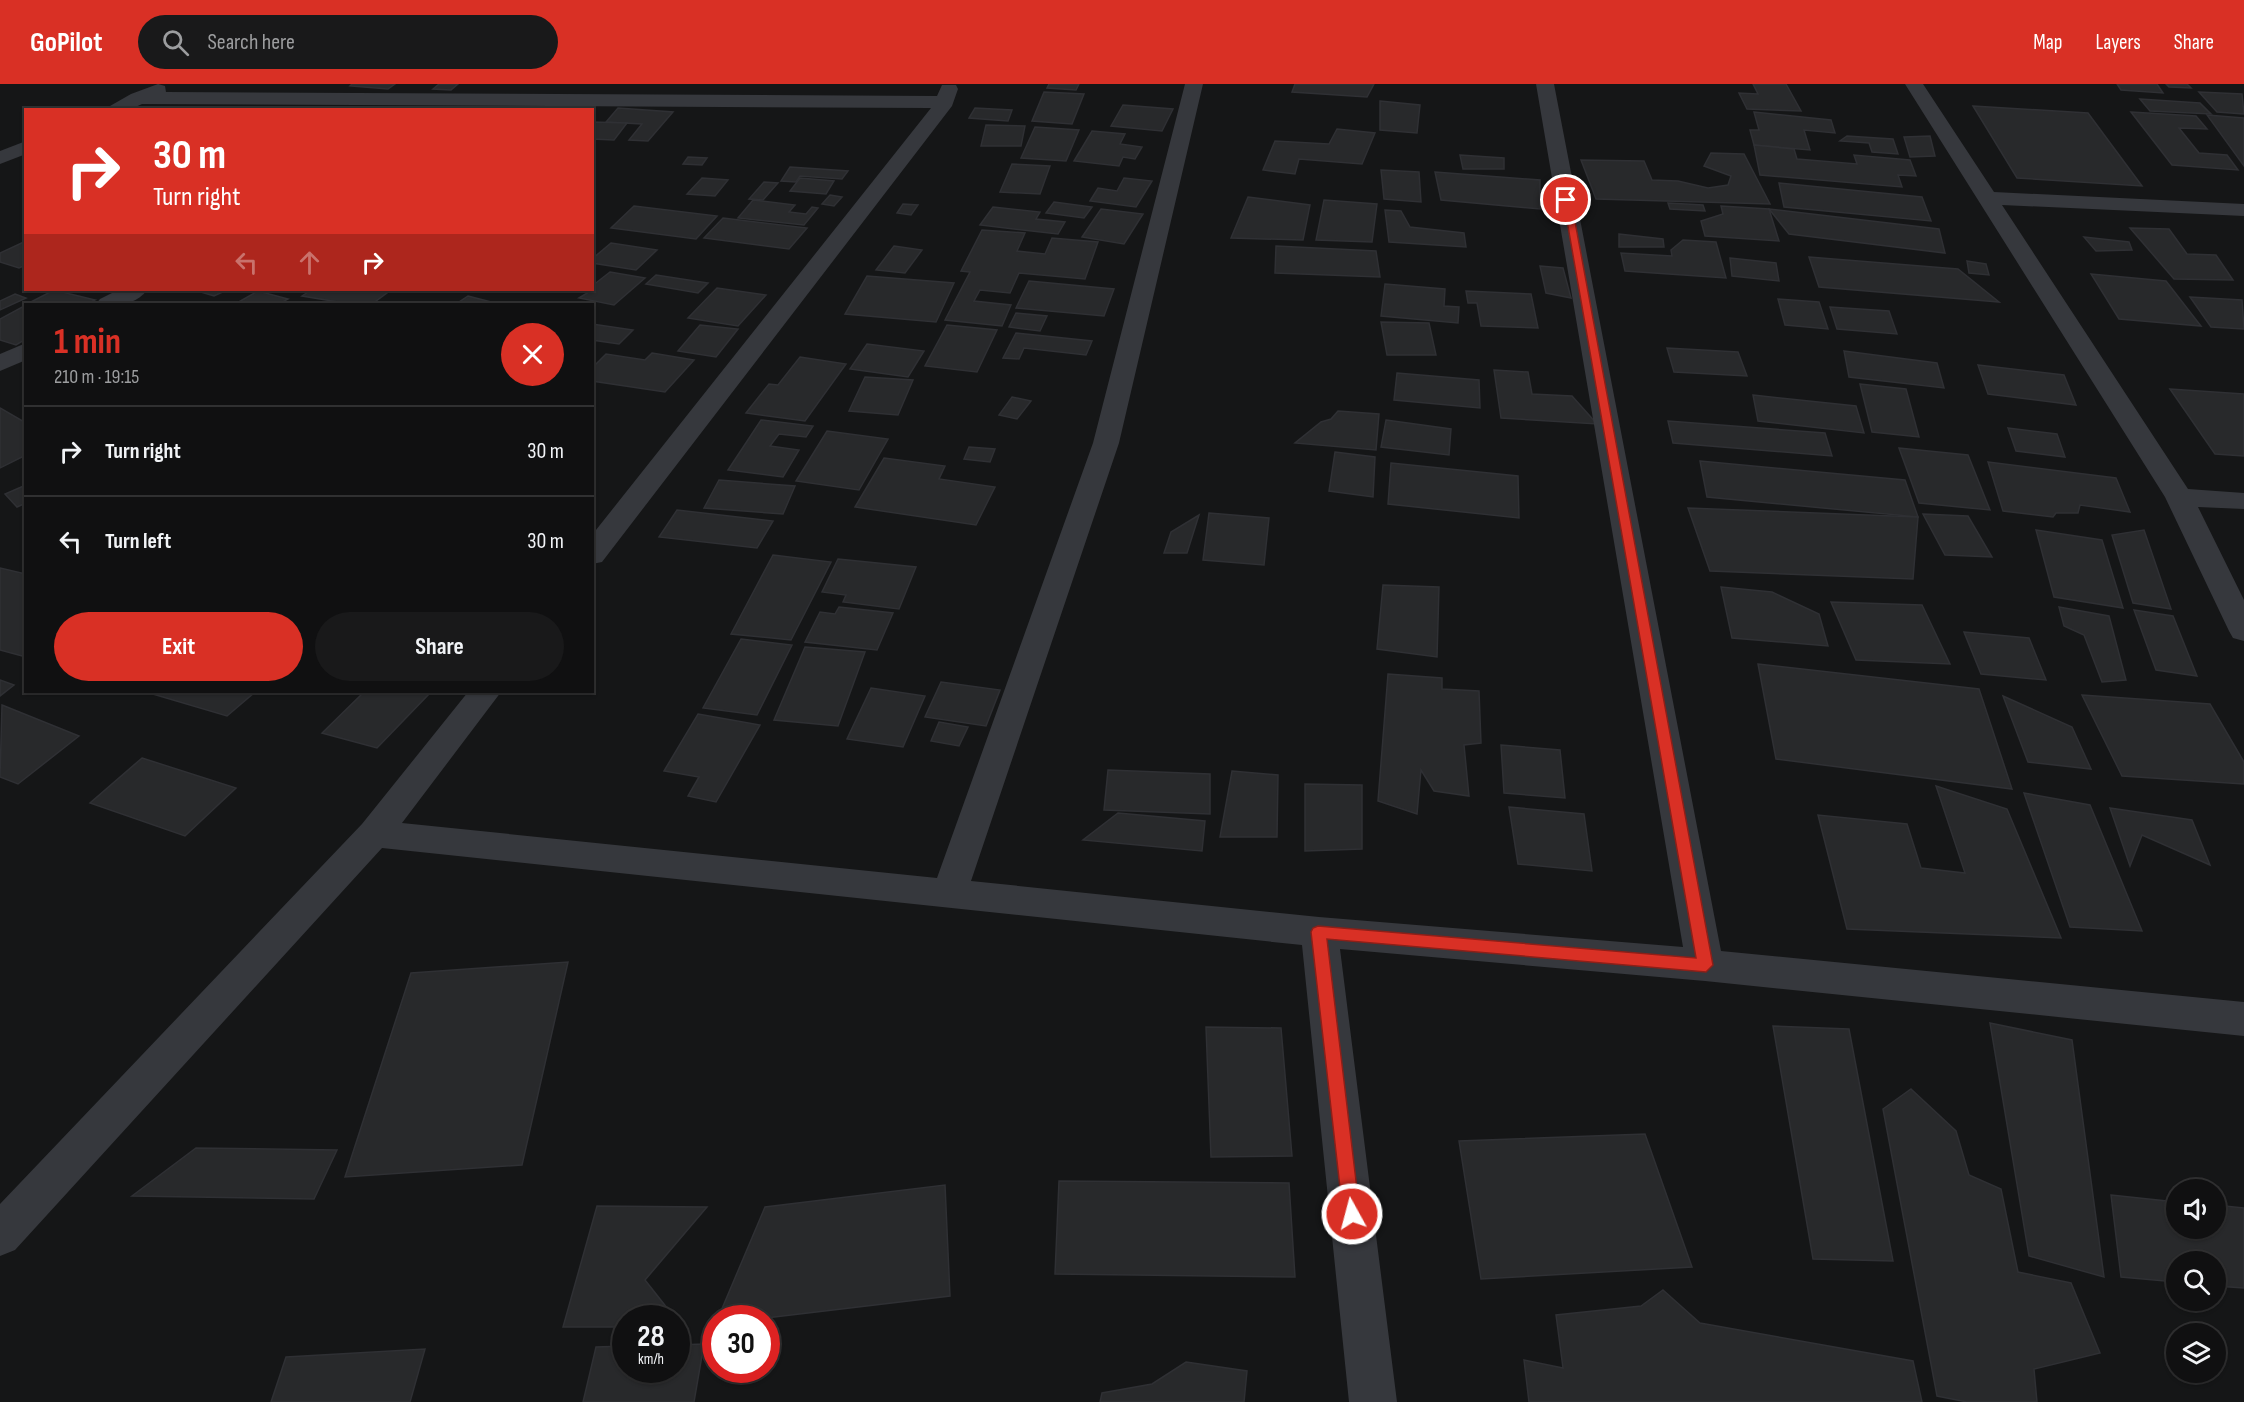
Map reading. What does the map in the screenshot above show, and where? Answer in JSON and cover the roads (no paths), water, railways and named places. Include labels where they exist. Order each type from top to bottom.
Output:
[{"type":"street","points":[[116,108],[170,84]]},
{"type":"street","points":[[949,894],[1106,443],[1194,84]]},
{"type":"street","points":[[1545,84],[1706,965]]},
{"type":"street","points":[[1914,84],[1985,198],[2179,497],[2244,632]]},
{"type":"street","points":[[138,98],[429,104],[948,93]]},
{"type":"street","points":[[594,552],[948,93]]},
{"type":"street","points":[[0,158],[24,148]]},
{"type":"street","points":[[1985,198],[2244,210]]},
{"type":"street","points":[[110,303],[133,291]]},
{"type":"street","points":[[0,364],[24,351]]},
{"type":"street","points":[[2179,497],[2244,501]]},
{"type":"street","points":[[0,1235],[374,834],[484,693]]},
{"type":"street","points":[[374,834],[1318,932],[1706,965],[2244,1019]]},
{"type":"street","points":[[1318,932],[1373,1402]]}]
